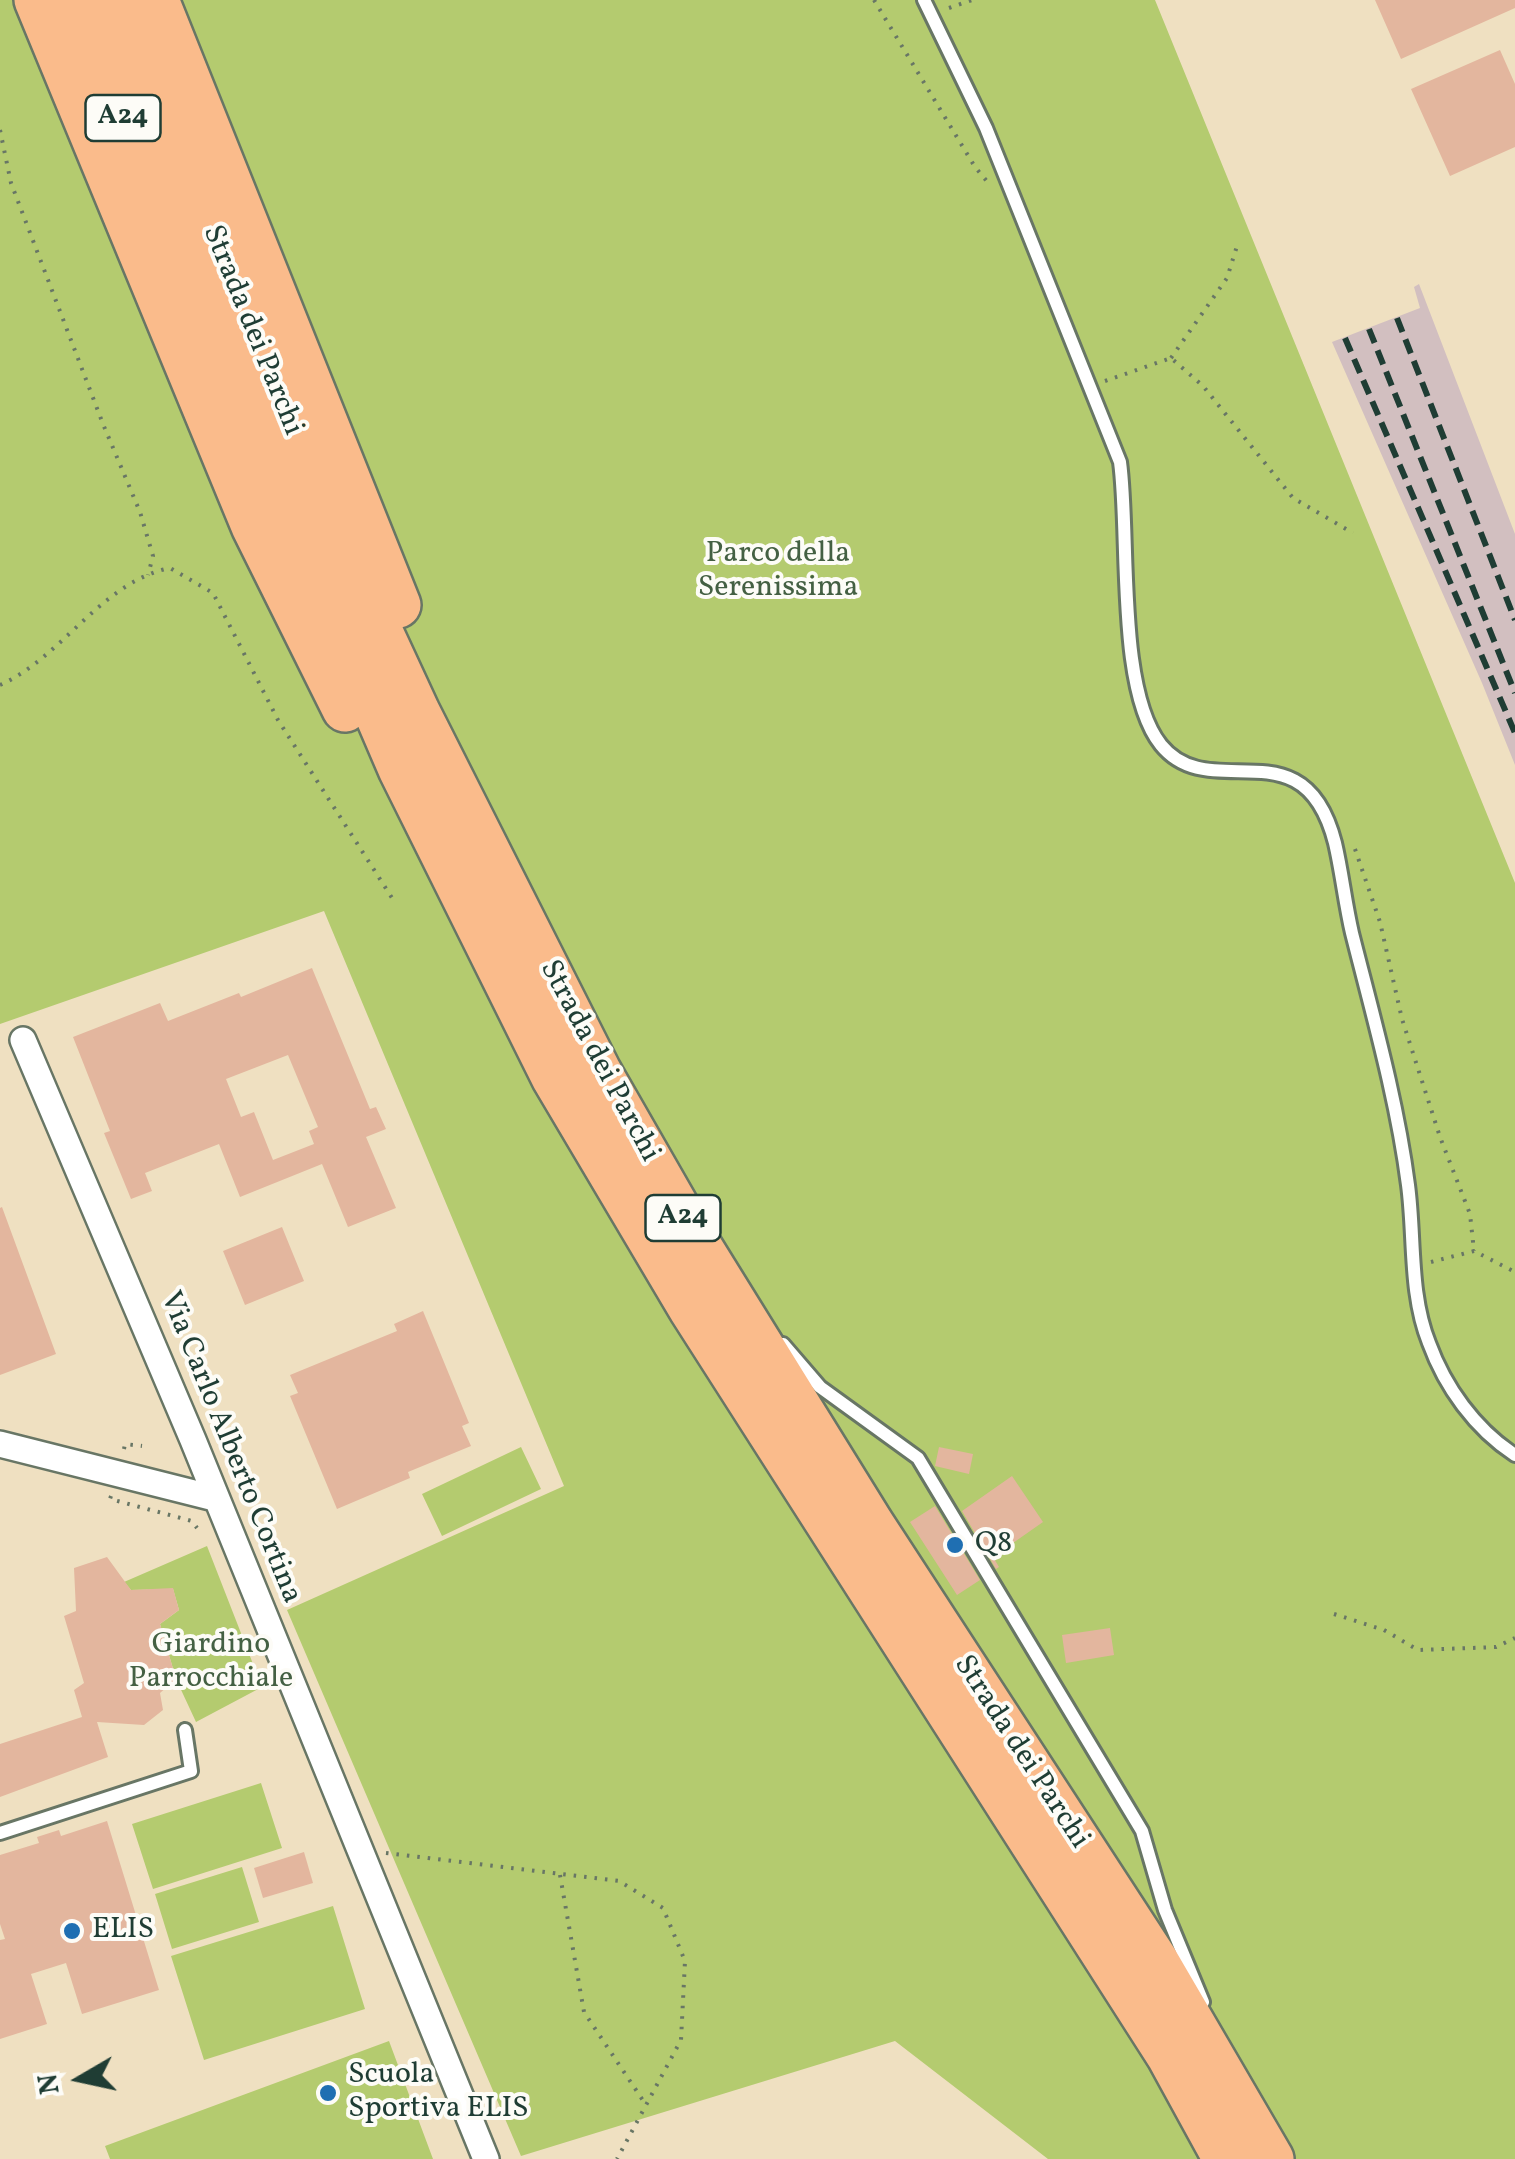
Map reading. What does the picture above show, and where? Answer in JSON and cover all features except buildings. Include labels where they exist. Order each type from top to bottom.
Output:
[{"type":"highway","points":[[37,0],[254,526],[463,937],[554,1077]]},
{"type":"highway","name":"Strada dei Parchi","points":[[75,0],[188,226],[416,712],[598,1070],[695,1240],[871,1524],[1155,1960],[1251,2151]]},
{"type":"highway","name":"Strada dei Parchi","points":[[116,0],[188,226],[401,769],[554,1077],[701,1324],[1169,2055],[1251,2151]]},
{"type":"highway","points":[[156,0],[515,905]]},
{"type":"street","name":"Via Carlo Alberto Cortina","points":[[23,1040],[486,2159]]},
{"type":"street","points":[[0,1444],[214,1498]]},
{"type":"lane","points":[[924,0],[986,128],[1120,462],[1126,504],[1134,669],[1145,713],[1160,744],[1182,764],[1210,770],[1255,769],[1283,774],[1306,789],[1322,808],[1334,842],[1392,1097],[1408,1184],[1414,1266],[1426,1337],[1456,1396],[1478,1424],[1515,1455]]},
{"type":"lane","points":[[695,1240],[757,1313]]},
{"type":"lane","points":[[770,1328],[820,1386],[918,1458],[1142,1831],[1165,1910],[1208,2014]]},
{"type":"lane","points":[[0,1833],[191,1771],[184,1730]]},
{"type":"lane","points":[[1215,2031],[1251,2151]]},
{"type":"path","points":[[874,0],[975,167],[997,194]]},
{"type":"path","points":[[933,14],[972,0]]},
{"type":"path","points":[[0,130],[11,183],[140,512],[152,556],[148,575]]},
{"type":"path","points":[[1089,388],[1172,358],[1227,278],[1237,246]]},
{"type":"path","points":[[1172,358],[1203,386],[1293,498],[1353,533]]},
{"type":"path","points":[[0,684],[25,674],[126,585],[170,568],[212,593],[278,720],[394,902]]},
{"type":"path","points":[[1322,808],[1346,820],[1380,922],[1408,1036],[1440,1138],[1470,1214],[1474,1251]]},
{"type":"path","points":[[1414,1266],[1474,1251],[1515,1272]]},
{"type":"path","points":[[124,1449],[125,1444],[142,1446]]},
{"type":"path","points":[[112,1496],[110,1500],[192,1522],[197,1528]]},
{"type":"path","points":[[1334,1614],[1384,1630],[1418,1650],[1496,1647],[1515,1638]]},
{"type":"path","points":[[363,1864],[388,1852],[619,1881],[663,1908],[685,1961],[680,2040],[617,2159]]},
{"type":"path","points":[[560,1874],[584,2012],[646,2105]]},
{"type":"shaded area","points":[[1419,284],[1515,534],[1515,765],[1332,342],[1420,308],[1414,287]]},
{"type":"green space","name":"Parco della Serenissima","points":[[0,0],[1155,0],[1515,883],[1515,2159],[1048,2159],[895,2041],[521,2156],[287,1610],[564,1486],[324,911],[0,1024]]},
{"type":"green space","points":[[521,1447],[541,1489],[442,1536],[422,1494]]},
{"type":"green space","name":"Giardino Parrocchiale","points":[[207,1546],[262,1687],[196,1722],[176,1679],[160,1624],[179,1610],[173,1589],[131,1590],[124,1582]]},
{"type":"green space","points":[[261,1783],[282,1848],[153,1889],[132,1824]]},
{"type":"green space","points":[[242,1867],[259,1922],[172,1949],[155,1894]]},
{"type":"green space","name":"Scuola Sportiva ELIS","points":[[333,1906],[365,2009],[204,2060],[171,1956]]},
{"type":"green space","name":"Scuola Sportiva ELIS","points":[[389,2041],[433,2159],[110,2159],[105,2146]]},
{"type":"railway","points":[[1397,318],[1515,620]]},
{"type":"railway","points":[[1369,329],[1515,693]]},
{"type":"railway","points":[[1345,338],[1515,733]]},
{"type":"place","name":"Q8","points":[[955,1545]]},
{"type":"place","name":"ELIS","points":[[72,1931]]},
{"type":"place","name":"Scuola Sportiva ELIS","points":[[328,2093]]}]
